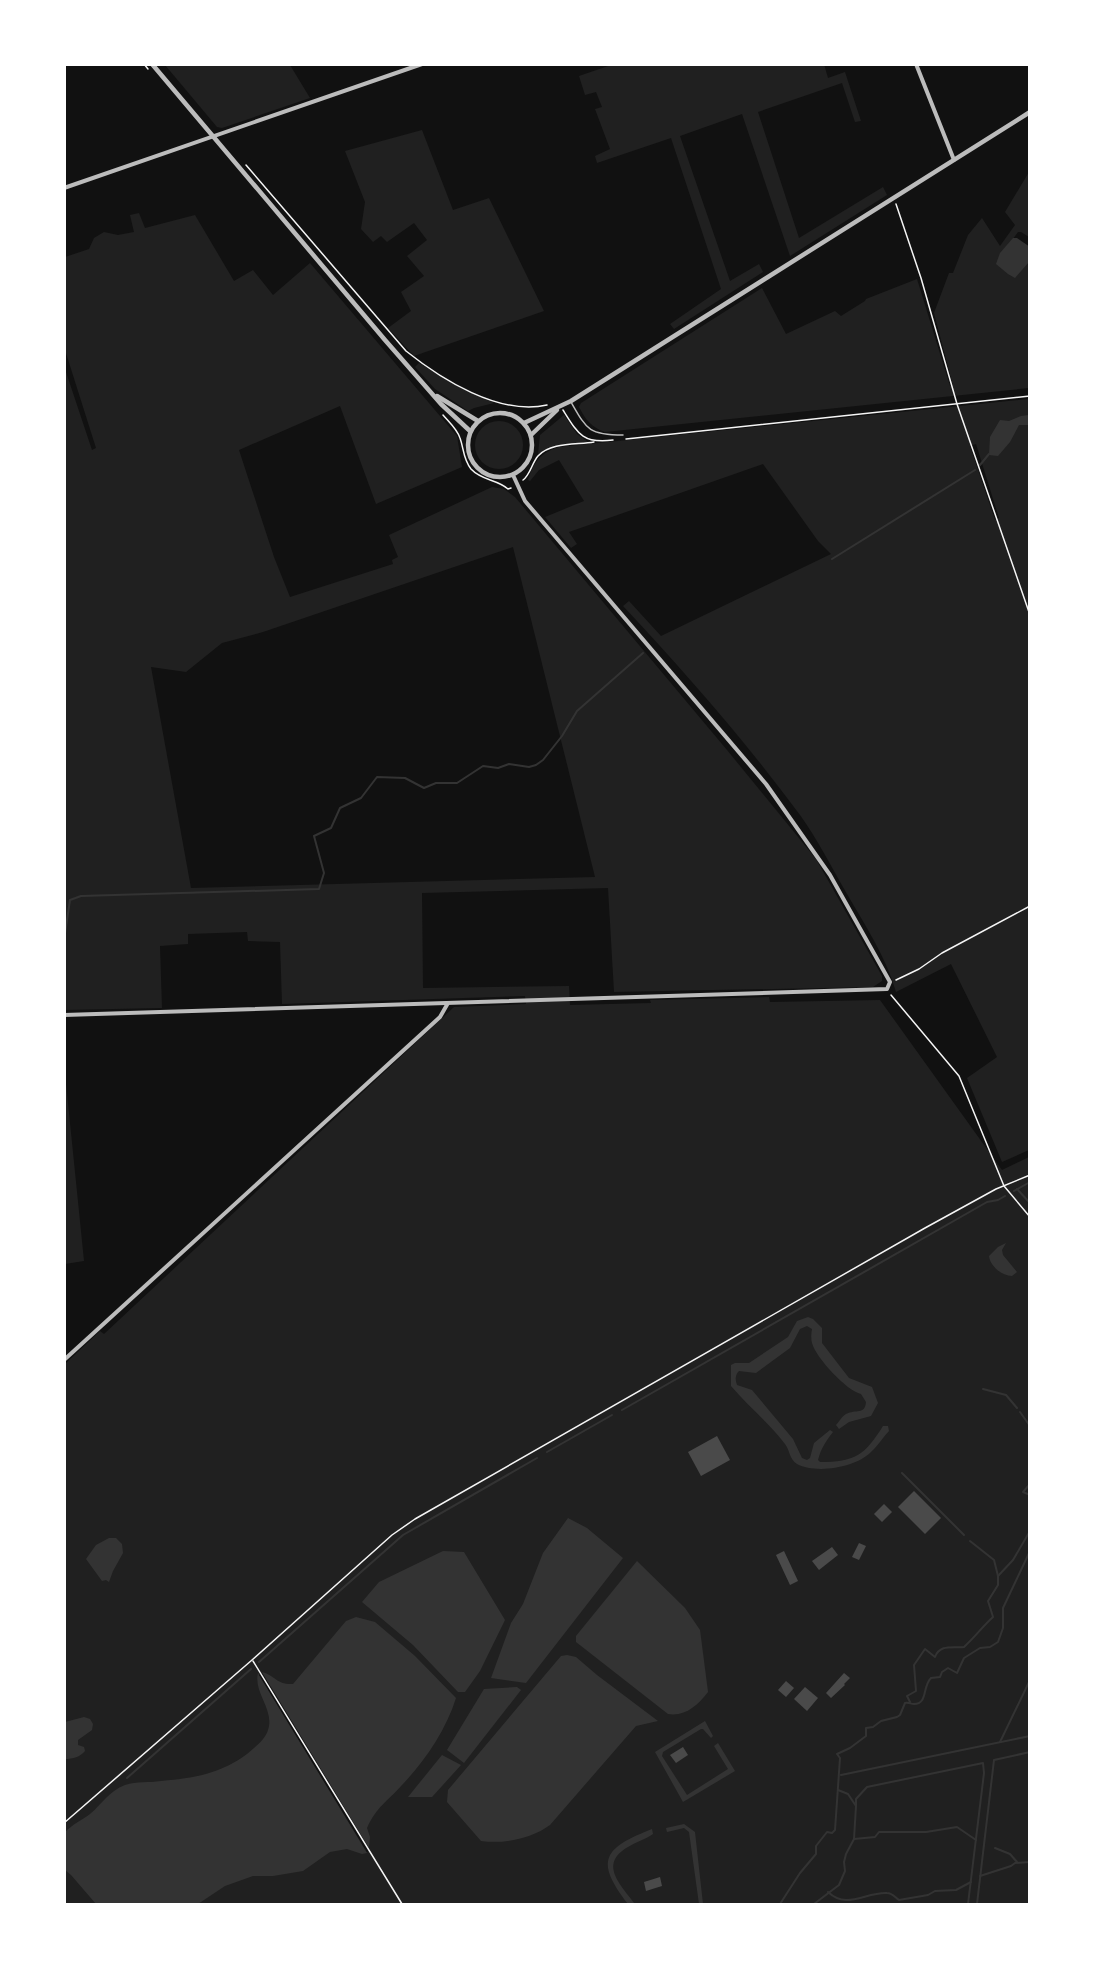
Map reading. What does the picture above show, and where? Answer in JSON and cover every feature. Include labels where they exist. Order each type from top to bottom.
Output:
[{"type":"street","points":[[152,64],[441,404],[470,430]]},
{"type":"street","points":[[64,188],[422,64]]},
{"type":"street","points":[[916,64],[954,160]]},
{"type":"street","points":[[524,423],[571,401],[1029,112]]},
{"type":"street","points":[[434,394],[478,421]]},
{"type":"street","points":[[531,435],[561,407]]},
{"type":"street","points":[[496,412],[516,416],[524,423],[531,435],[532,451],[530,459],[520,471],[513,475],[495,477],[479,470],[473,464],[467,448],[470,430],[478,421],[496,412]]},
{"type":"street","points":[[64,1015],[886,989],[890,982],[830,874],[766,784],[525,501],[513,475]]},
{"type":"street","points":[[64,1360],[440,1017],[449,1003]]},
{"type":"lane","points":[[571,401],[583,423],[590,429],[600,435],[622,435]]},
{"type":"path","points":[[242,162],[413,357],[457,385],[491,400],[525,407],[548,405]]},
{"type":"path","points":[[893,198],[921,278],[957,404],[1029,615]]},
{"type":"path","points":[[622,439],[1029,396]]},
{"type":"path","points":[[561,407],[577,432],[595,442]]},
{"type":"path","points":[[526,478],[537,457],[545,450],[553,447],[617,440]]},
{"type":"path","points":[[890,982],[920,969],[942,953],[1029,906]]},
{"type":"path","points":[[886,989],[958,1076],[1004,1186],[1029,1216]]},
{"type":"path","points":[[64,1823],[392,1535],[415,1519],[935,1223],[1029,1175]]},
{"type":"path","points":[[252,1660],[402,1905]]},
{"type":"shaded area","points":[[614,64],[824,64],[828,78],[845,72],[861,121],[855,122],[842,83],[758,112],[799,238],[883,187],[887,195],[790,256],[742,114],[680,136],[730,281],[759,264],[763,272],[674,329],[670,324],[721,289],[671,138],[597,163],[595,156],[610,149],[595,109],[602,107],[596,92],[585,95],[579,76]]},
{"type":"shaded area","points":[[165,65],[290,65],[310,98],[222,128],[217,127]]},
{"type":"shaded area","points":[[422,130],[453,210],[489,198],[544,311],[414,356],[388,328],[411,311],[401,292],[424,276],[407,256],[427,240],[414,223],[387,242],[381,236],[373,242],[361,229],[365,202],[345,151]]},
{"type":"shaded area","points":[[1029,172],[1029,237],[1018,232],[999,258],[1029,259],[1029,388],[605,432],[589,422],[579,407],[581,403],[762,288],[786,334],[835,311],[841,316],[866,299],[917,279],[950,386],[953,386],[934,313],[949,273],[953,273],[968,235],[982,218],[1000,246],[1015,225],[1005,212]]},
{"type":"shaded area","points":[[139,213],[145,228],[195,215],[234,281],[253,270],[273,295],[310,263],[457,436],[462,467],[376,504],[340,406],[239,450],[274,557],[290,597],[393,564],[392,560],[398,557],[389,535],[492,487],[504,489],[515,497],[816,859],[882,976],[882,981],[873,987],[614,992],[608,888],[422,893],[423,988],[569,986],[570,1005],[769,997],[770,1002],[880,1000],[1002,1170],[1029,1157],[1029,1904],[65,1904],[65,1364],[100,1331],[104,1334],[454,1007],[526,1004],[525,996],[282,1004],[280,942],[248,941],[247,932],[188,934],[188,944],[160,946],[162,1008],[65,1010],[64,366],[92,450],[96,448],[65,350],[65,257],[89,249],[94,238],[104,232],[118,235],[134,232],[130,215]],"holes":[[[513,547],[595,877],[191,888],[151,667],[186,672],[222,643],[263,632]]]},
{"type":"shaded area","points":[[1013,238],[1017,238],[1030,247],[1029,262],[1015,278],[996,264],[1000,253]]},
{"type":"shaded area","points":[[419,363],[461,388],[494,403],[468,411],[435,389],[415,367]]},
{"type":"shaded area","points":[[1029,399],[1029,1150],[1002,1162],[967,1078],[997,1057],[951,964],[896,992],[875,942],[800,815],[714,708],[623,606],[629,601],[661,636],[831,554],[818,541],[763,464],[569,532],[577,544],[571,548],[545,517],[584,501],[559,460],[539,470],[530,481],[528,480],[532,468],[539,459],[547,452],[559,447]],"holes":[[[976,444],[999,518],[995,520],[970,446]]]},
{"type":"shaded area","points":[[564,415],[577,434],[588,442],[556,446],[538,454],[540,435]]},
{"type":"shaded area","points":[[1029,415],[1029,425],[1019,425],[1010,442],[998,456],[989,455],[990,437],[1000,420],[1009,421]]},
{"type":"shaded area","points":[[499,421],[516,428],[523,445],[516,462],[499,469],[482,462],[475,445],[482,428]]},
{"type":"shaded area","points":[[64,1064],[84,1261],[65,1264],[64,1264]]},
{"type":"shaded area","points":[[1006,1243],[1002,1250],[1003,1255],[1017,1272],[1012,1276],[997,1270],[989,1256]]},
{"type":"shaded area","points":[[808,1317],[822,1328],[822,1343],[849,1378],[872,1387],[878,1403],[871,1416],[849,1422],[839,1429],[836,1425],[846,1414],[864,1409],[866,1402],[861,1394],[840,1380],[819,1357],[812,1343],[812,1329],[807,1326],[800,1329],[790,1348],[756,1373],[739,1371],[736,1381],[737,1385],[752,1390],[793,1439],[802,1458],[807,1460],[810,1458],[814,1443],[830,1430],[833,1432],[821,1452],[818,1460],[820,1462],[832,1462],[858,1455],[870,1444],[883,1426],[888,1426],[889,1431],[864,1458],[835,1468],[814,1469],[797,1464],[792,1460],[787,1446],[779,1436],[731,1386],[731,1365],[749,1363],[788,1337],[797,1321]]},
{"type":"shaded area","points":[[568,1518],[587,1528],[623,1558],[526,1683],[491,1678],[511,1623],[523,1604],[543,1553]]},
{"type":"shaded area","points":[[109,1538],[116,1538],[122,1544],[123,1553],[109,1582],[102,1581],[86,1559],[96,1545]]},
{"type":"shaded area","points":[[443,1551],[464,1552],[505,1620],[480,1671],[465,1692],[458,1692],[413,1645],[362,1602],[379,1582]]},
{"type":"shaded area","points":[[637,1561],[685,1608],[700,1630],[708,1692],[695,1705],[680,1714],[668,1714],[576,1642],[576,1636]]},
{"type":"shaded area","points":[[356,1617],[375,1622],[415,1656],[456,1698],[447,1722],[427,1755],[371,1821],[367,1828],[370,1837],[369,1848],[262,1672],[280,1682],[293,1684],[346,1621]]},
{"type":"shaded area","points":[[561,1656],[576,1657],[658,1721],[636,1726],[550,1825],[543,1830],[517,1839],[499,1842],[481,1841],[447,1802],[448,1790]]},
{"type":"shaded area","points":[[258,1673],[367,1853],[362,1854],[347,1849],[330,1852],[303,1871],[273,1876],[253,1876],[225,1886],[198,1904],[96,1904],[65,1870],[65,1832],[90,1814],[114,1791],[125,1785],[206,1774],[217,1771],[247,1754],[265,1737],[269,1723],[267,1708],[258,1687]]},
{"type":"shaded area","points":[[517,1687],[521,1690],[464,1763],[447,1750],[484,1689]]},
{"type":"shaded area","points":[[84,1717],[90,1719],[93,1724],[92,1730],[78,1740],[78,1745],[84,1747],[85,1751],[71,1759],[65,1759],[65,1722]]},
{"type":"shaded area","points":[[705,1721],[713,1736],[711,1738],[701,1729],[663,1752],[662,1756],[687,1795],[728,1769],[714,1746],[718,1743],[735,1771],[683,1802],[655,1752]]},
{"type":"shaded area","points":[[442,1755],[461,1765],[432,1797],[408,1797]]},
{"type":"shaded area","points":[[684,1824],[695,1832],[703,1904],[699,1904],[689,1832],[684,1828],[667,1832],[666,1828]]},
{"type":"shaded area","points":[[652,1829],[653,1834],[628,1847],[614,1860],[615,1875],[635,1904],[628,1904],[611,1876],[608,1866],[609,1857],[614,1849],[623,1843]]},
{"type":"pier","points":[[262,1673],[370,1850],[367,1852],[259,1675]]},
{"type":"building","points":[[717,1436],[730,1460],[701,1476],[688,1452]]},
{"type":"building","points":[[914,1491],[941,1518],[925,1534],[898,1507]]},
{"type":"building","points":[[884,1504],[892,1512],[882,1522],[874,1514]]},
{"type":"building","points":[[859,1543],[866,1546],[859,1560],[852,1557]]},
{"type":"building","points":[[832,1547],[838,1555],[819,1570],[812,1561]]},
{"type":"building","points":[[784,1551],[798,1581],[790,1585],[776,1555]]},
{"type":"building","points":[[844,1673],[850,1678],[831,1698],[826,1693]]},
{"type":"building","points":[[786,1681],[794,1688],[786,1697],[778,1690]]},
{"type":"building","points":[[805,1687],[818,1698],[807,1711],[794,1699]]},
{"type":"building","points":[[683,1747],[688,1755],[676,1763],[670,1755]]},
{"type":"building","points":[[660,1877],[662,1886],[646,1891],[644,1882]]},
{"type":"waterway","points":[[980,465],[989,454]]},
{"type":"waterway","points":[[832,559],[975,470]]},
{"type":"waterway","points":[[64,940],[70,900],[81,896],[319,889],[324,873],[314,836],[331,828],[340,808],[361,798],[377,777],[405,778],[424,788],[436,783],[457,783],[483,766],[498,768],[509,764],[529,767],[536,765],[543,760],[562,736],[577,711],[643,653]]},
{"type":"waterway","points":[[1014,1191],[1030,1182]]},
{"type":"waterway","points":[[1017,1189],[1030,1203]]},
{"type":"waterway","points":[[622,1410],[987,1202],[1005,1196]]},
{"type":"waterway","points":[[983,1389],[1006,1395],[1017,1408]]},
{"type":"waterway","points":[[1020,1412],[1030,1426]]},
{"type":"waterway","points":[[547,1452],[612,1415]]},
{"type":"waterway","points":[[259,1662],[403,1535],[537,1458]]},
{"type":"waterway","points":[[902,1473],[964,1535]]},
{"type":"waterway","points":[[1030,1484],[1023,1492],[1030,1495]]},
{"type":"waterway","points":[[910,1702],[907,1696],[916,1691],[914,1665],[925,1649],[935,1657],[943,1648],[964,1647],[993,1617],[988,1601],[998,1585],[998,1576],[1013,1560],[1030,1531]]},
{"type":"waterway","points":[[970,1541],[994,1560],[998,1576]]},
{"type":"waterway","points":[[780,1904],[800,1873],[816,1854],[816,1846],[827,1832],[832,1833],[835,1830],[840,1758],[837,1754],[866,1736],[866,1728],[900,1715],[905,1703],[914,1704],[921,1701],[931,1678],[940,1677],[942,1672],[948,1668],[957,1673],[964,1658],[980,1648],[990,1647],[998,1642],[1003,1628],[1003,1608],[1030,1551]]},
{"type":"waterway","points":[[127,1778],[251,1669]]},
{"type":"waterway","points":[[1000,1742],[1030,1680]]},
{"type":"waterway","points":[[841,1775],[1030,1736]]},
{"type":"waterway","points":[[977,1904],[994,1760],[1030,1752]]},
{"type":"waterway","points":[[856,1806],[856,1799],[867,1787],[983,1763],[984,1773],[968,1904]]},
{"type":"waterway","points":[[814,1904],[839,1885],[845,1871],[846,1854],[854,1839],[856,1806],[848,1794],[838,1790]]},
{"type":"waterway","points":[[854,1839],[875,1837],[879,1832],[926,1832],[957,1827],[976,1840]]},
{"type":"waterway","points":[[995,1848],[1010,1854],[1017,1862]]},
{"type":"waterway","points":[[980,1876],[1015,1863],[1030,1862]]},
{"type":"waterway","points":[[828,1892],[842,1900],[879,1893],[892,1894],[899,1900],[928,1895],[935,1891],[956,1890],[971,1882]]}]
